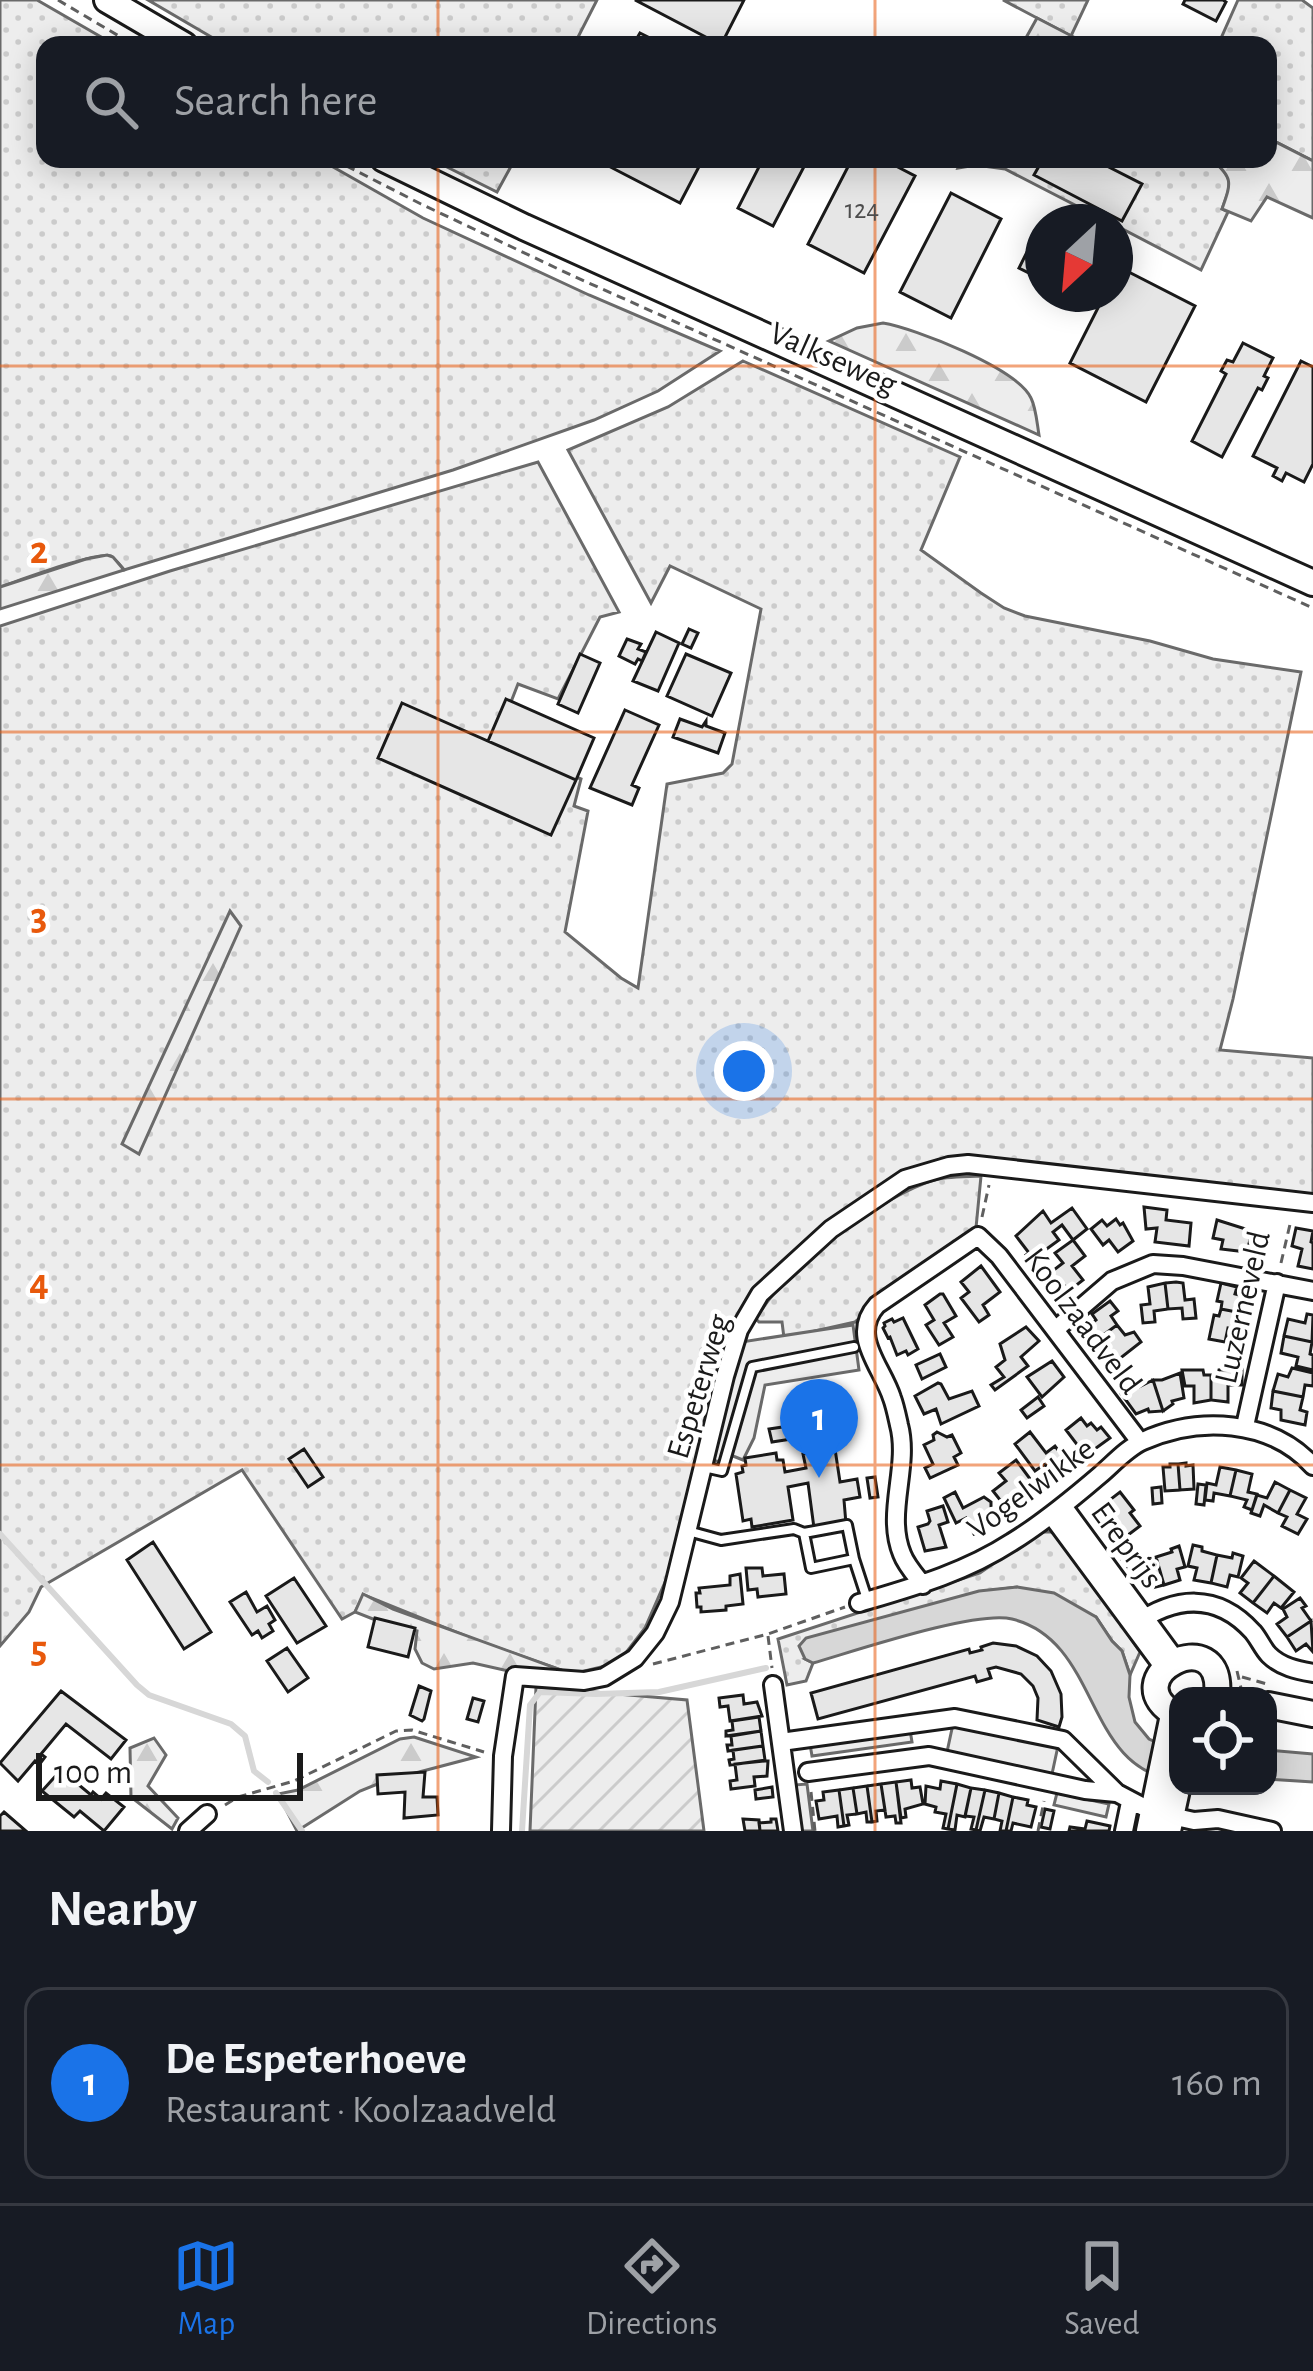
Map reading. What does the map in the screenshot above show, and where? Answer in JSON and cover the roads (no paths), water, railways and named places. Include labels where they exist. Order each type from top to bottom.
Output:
[{"type":"main road","points":[[107,0],[169,36]]},
{"type":"main road","name":"Valkseweg","points":[[403,168],[1313,583]]},
{"type":"main road","points":[[1169,1709],[1158,1694],[1160,1676],[1170,1664],[1195,1658],[1204,1662],[1222,1687]]},
{"type":"main road","points":[[1277,1707],[1313,1714]]},
{"type":"main road","points":[[1162,1810],[1169,1739]]},
{"type":"street","name":"Espeterweg","points":[[500,1831],[503,1756],[515,1676],[584,1681],[604,1677],[635,1658],[655,1633],[680,1567],[739,1330],[760,1294],[831,1229],[905,1179],[949,1166],[991,1166],[1304,1202]]},
{"type":"street","name":"Koolzaadveld","points":[[923,1585],[902,1554],[897,1498],[902,1436],[865,1328],[867,1316],[877,1305],[979,1236],[1139,1442]]},
{"type":"street","points":[[1055,1330],[1112,1281],[1153,1264],[1313,1291]]},
{"type":"street","name":"Luzerneveld","points":[[1245,1426],[1277,1282]]},
{"type":"street","points":[[1245,1426],[1313,1466]]},
{"type":"street","name":"Vogelwikke","points":[[863,1602],[953,1575],[992,1554],[1057,1510],[1139,1442],[1188,1427],[1245,1426]]},
{"type":"street","name":"Ereprijs","points":[[1057,1510],[1170,1664]]},
{"type":"street","name":"Ereprijs","points":[[1139,1622],[1169,1605],[1197,1600],[1230,1611],[1270,1657],[1290,1669],[1313,1673]]},
{"type":"street","points":[[773,1685],[793,1831]]},
{"type":"street","points":[[782,1742],[955,1718],[1064,1740],[1162,1810]]},
{"type":"street","points":[[928,1721],[928,1756]]},
{"type":"street","points":[[1053,1783],[1070,1774],[1076,1752]]},
{"type":"street","points":[[808,1772],[928,1756],[1272,1831]]},
{"type":"street","points":[[1124,1831],[1162,1810]]},
{"type":"street","points":[[188,1831],[207,1814]]},
{"type":"lane","points":[[702,1467],[722,1471],[752,1367],[854,1347]]},
{"type":"lane","points":[[686,1530],[721,1540],[848,1525],[863,1602]]},
{"type":"lane","points":[[804,1533],[811,1568],[854,1559]]},
{"type":"waterway","points":[[0,1534],[149,1695],[231,1724],[245,1736],[254,1771],[268,1782]]},
{"type":"waterway","points":[[522,1831],[530,1705],[540,1692],[659,1692],[766,1668]]},
{"type":"waterway","points":[[276,1793],[302,1831]]},
{"type":"place","name":"De Espeterhoeve","points":[[819,1478]]}]
